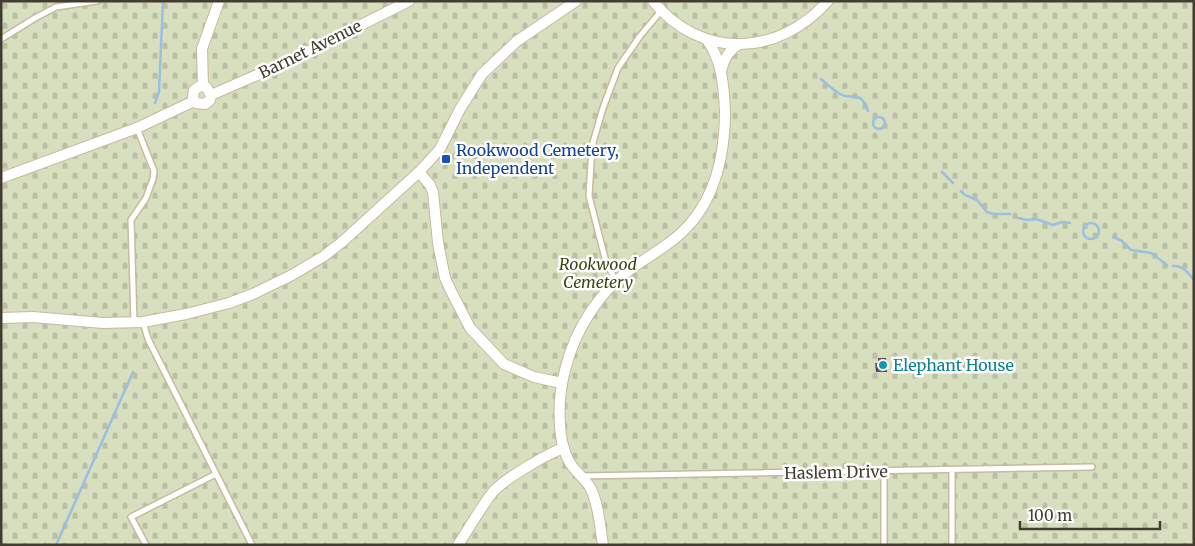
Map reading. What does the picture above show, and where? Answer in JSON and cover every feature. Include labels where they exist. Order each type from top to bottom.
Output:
[{"type":"street","points":[[203,86],[202,49],[220,1]]},
{"type":"street","name":"Barnet Avenue","points":[[1,178],[137,128],[194,101],[199,104],[205,104],[210,100],[211,94],[289,61],[409,1]]},
{"type":"street","points":[[1,318],[33,317],[103,323],[139,322],[186,314],[230,303],[292,275],[324,256],[342,242],[419,172],[440,148],[460,109],[482,74],[517,41],[576,1]]},
{"type":"street","points":[[653,1],[661,11],[686,31],[706,40],[739,44],[758,42],[781,35],[800,25],[828,1]]},
{"type":"street","points":[[603,545],[593,495],[588,484],[571,465],[564,448],[560,414],[562,383],[570,352],[598,300],[626,272],[678,236],[689,225],[706,200],[717,173],[722,149],[725,116],[721,72],[714,51],[706,40]]},
{"type":"street","points":[[721,72],[729,51],[739,44]]},
{"type":"street","points":[[203,86],[211,94]]},
{"type":"street","points":[[194,101],[192,95],[194,90],[203,86]]},
{"type":"street","points":[[419,172],[430,185],[433,192],[438,243],[448,284],[470,328],[504,364],[534,378],[562,383]]},
{"type":"street","points":[[458,545],[493,491],[534,463],[554,451],[564,448]]},
{"type":"lane","points":[[1,39],[56,7],[96,1]]},
{"type":"lane","points":[[616,281],[604,254],[589,196],[592,146],[603,108],[618,68],[640,36],[661,11]]},
{"type":"lane","points":[[137,128],[152,163],[154,175],[144,202],[131,220],[139,322],[252,545]]},
{"type":"lane","name":"Haslem Drive","points":[[580,476],[1092,467]]},
{"type":"lane","points":[[952,470],[952,545]]},
{"type":"lane","points":[[884,471],[884,545]]},
{"type":"lane","points":[[146,545],[132,517],[216,474]]},
{"type":"green space","name":"Rookwood Cemetery","points":[[1,1],[1194,1],[1194,545],[1,545]]},
{"type":"building","name":"Elephant House","points":[[878,358],[886,358],[887,372],[876,372],[875,363],[878,363]]},
{"type":"waterway","points":[[155,103],[159,92],[163,1]]},
{"type":"waterway","points":[[821,79],[832,89],[844,96],[859,97],[868,111]]},
{"type":"waterway","points":[[877,117],[881,117],[885,123],[881,129],[877,129],[873,125],[873,121],[877,117]]},
{"type":"waterway","points":[[942,172],[953,183]]},
{"type":"waterway","points":[[961,191],[965,195],[977,200],[987,212],[1010,214]]},
{"type":"waterway","points":[[1018,218],[1036,219],[1053,225],[1062,222],[1070,223]]},
{"type":"waterway","points":[[1091,223],[1099,231],[1091,239],[1083,231],[1091,223]]},
{"type":"waterway","points":[[1113,237],[1122,241],[1131,250],[1151,253],[1167,265]]},
{"type":"waterway","points":[[1173,266],[1182,268],[1194,280]]},
{"type":"waterway","points":[[56,545],[133,372]]},
{"type":"place","name":"Rookwood Cemetery, Independent","points":[[446,159]]},
{"type":"place","name":"Elephant House","points":[[883,365]]}]
